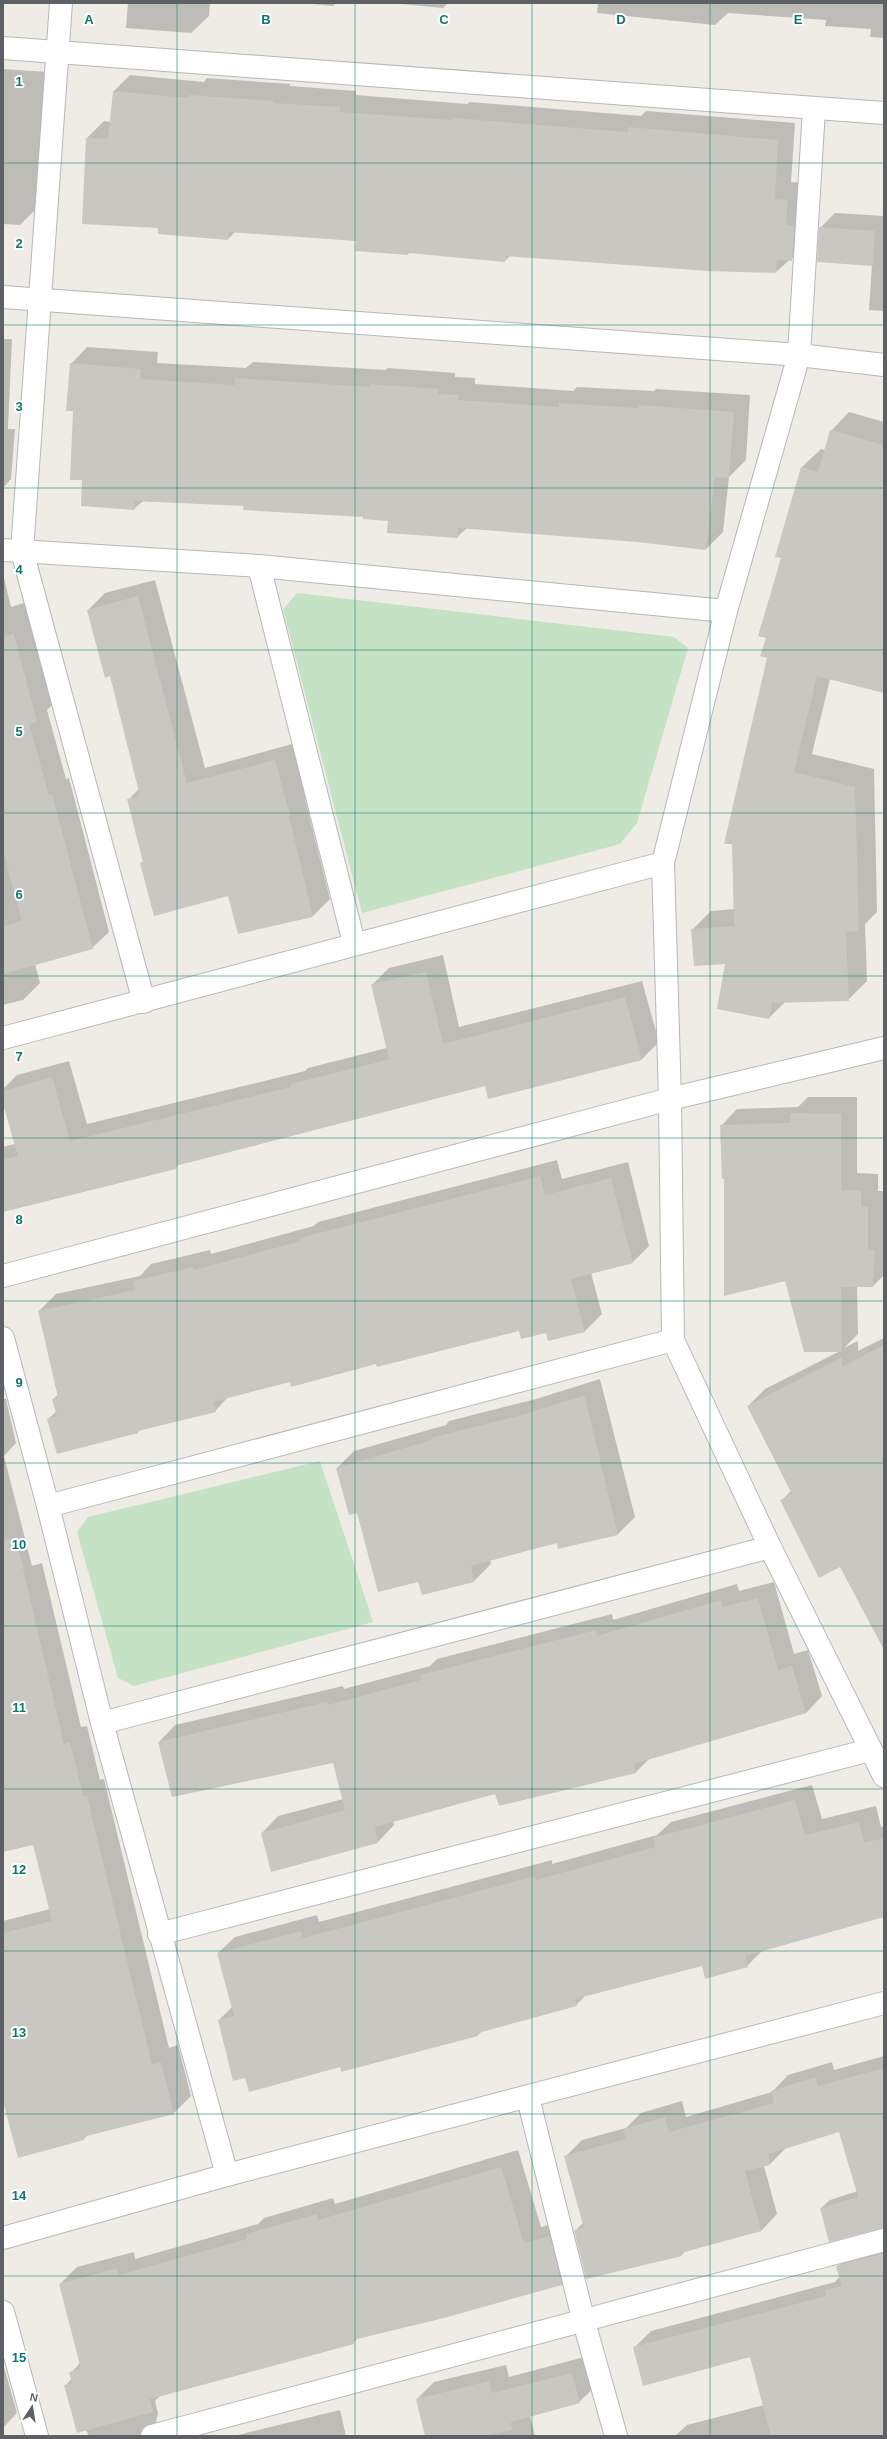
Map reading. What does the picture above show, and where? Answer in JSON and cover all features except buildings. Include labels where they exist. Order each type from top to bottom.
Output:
[{"type":"street","points":[[61,3],[39,300],[12,550],[144,1002]]},
{"type":"street","points":[[3,48],[884,113]]},
{"type":"street","points":[[814,109],[799,355],[726,611],[663,863],[670,1099],[673,1340],[770,1547],[884,1776]]},
{"type":"street","points":[[3,297],[799,355],[884,365]]},
{"type":"street","points":[[12,550],[259,566],[726,611]]},
{"type":"street","points":[[259,566],[354,943]]},
{"type":"street","points":[[3,1038],[144,1002],[354,943],[663,863]]},
{"type":"street","points":[[3,1276],[670,1099],[884,1048]]},
{"type":"street","points":[[3,1338],[48,1506],[102,1723],[226,2175]]},
{"type":"street","points":[[48,1506],[673,1340]]},
{"type":"street","points":[[102,1723],[770,1547]]},
{"type":"street","points":[[159,1934],[870,1750]]},
{"type":"street","points":[[3,2238],[226,2175],[528,2098],[884,2003]]},
{"type":"street","points":[[528,2098],[584,2322],[616,2436]]},
{"type":"street","points":[[152,2436],[584,2322],[884,2240]]},
{"type":"street","points":[[3,2312],[38,2436]]},
{"type":"green space","points":[[297,593],[674,637],[688,648],[637,823],[620,844],[362,913],[283,609]]},
{"type":"green space","points":[[320,1461],[373,1622],[134,1686],[118,1678],[77,1532],[88,1517]]}]
